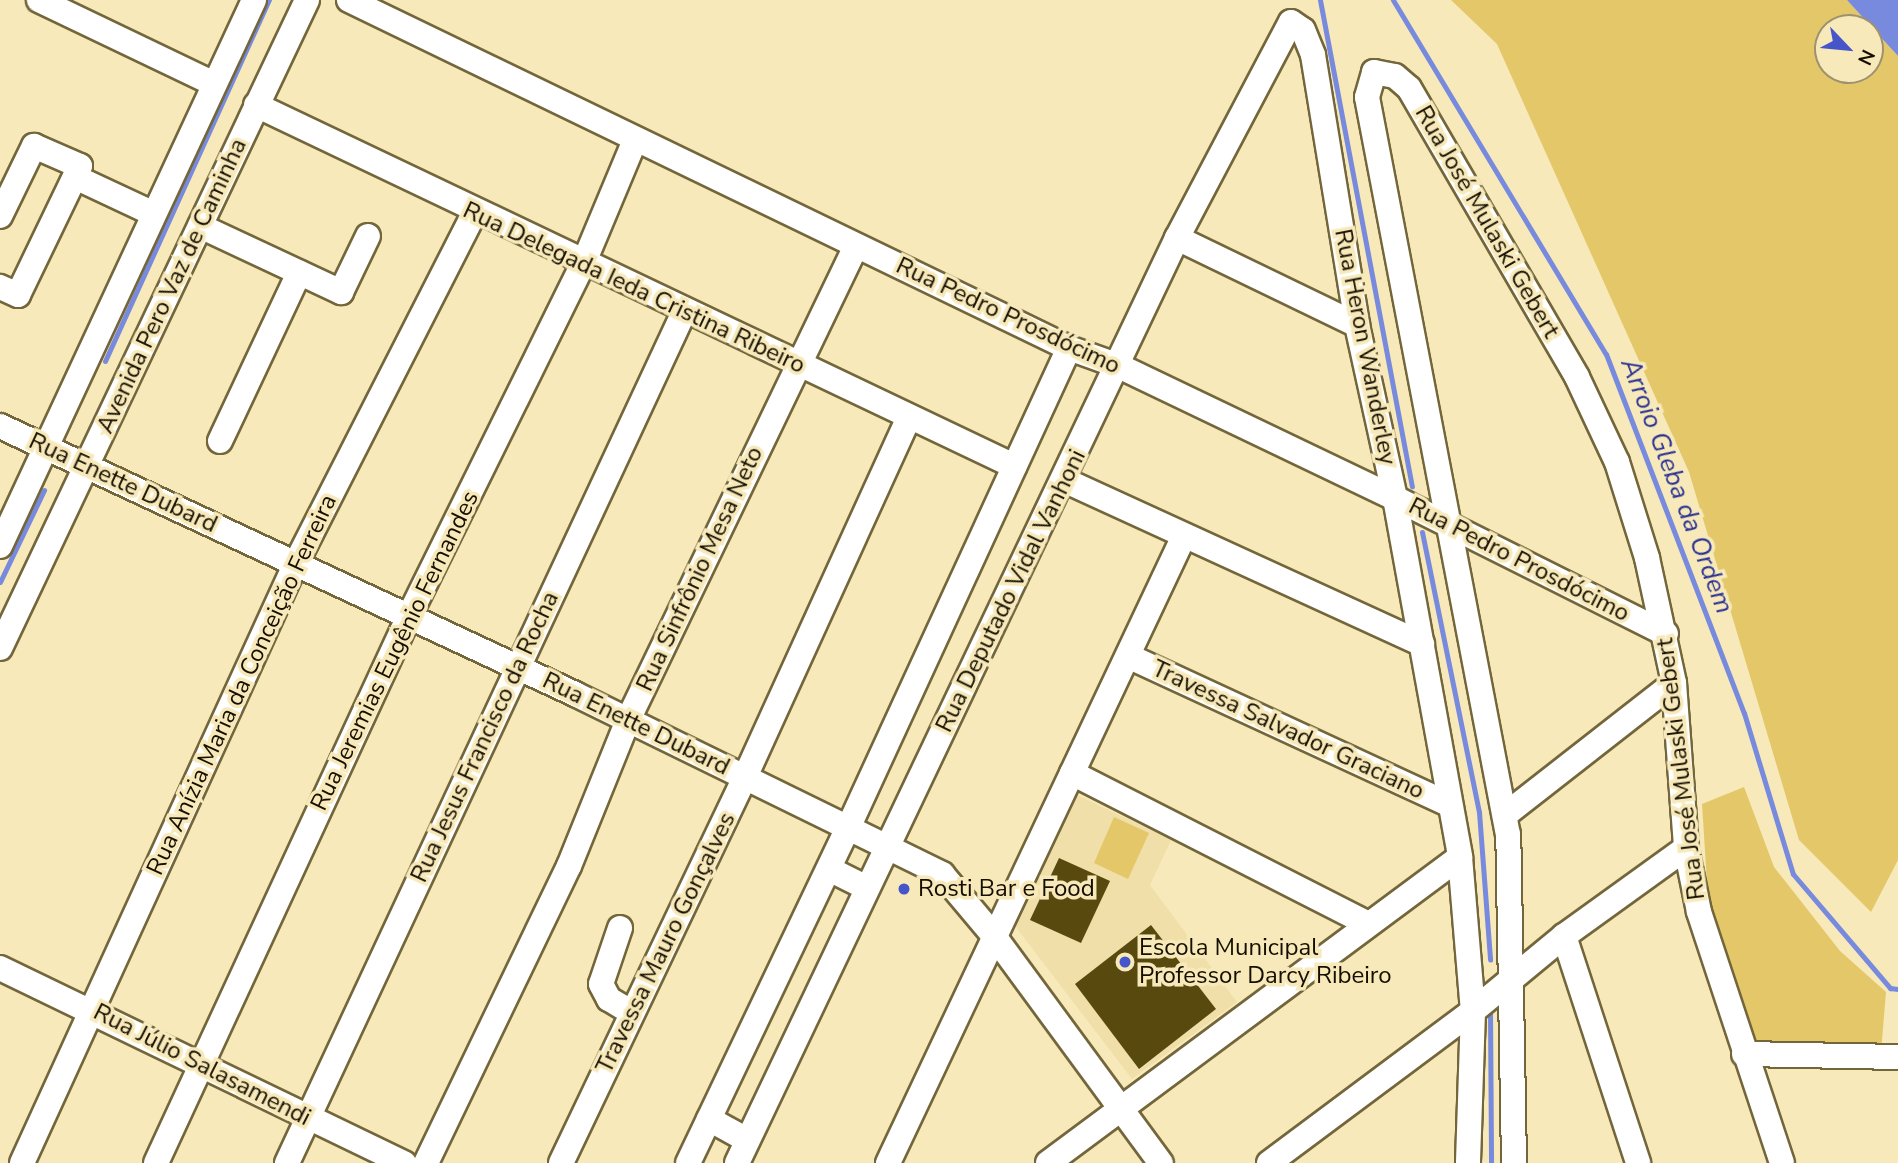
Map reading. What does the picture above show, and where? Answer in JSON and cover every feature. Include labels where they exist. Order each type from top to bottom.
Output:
[{"type":"street","points":[[39,0],[214,84]]},
{"type":"street","name":"Avenida Pero Vaz de Caminha","points":[[0,546],[254,0]]},
{"type":"street","name":"Avenida Pero Vaz de Caminha","points":[[0,648],[307,0]]},
{"type":"street","name":"Rua Pedro Prosdócimo","points":[[349,0],[1069,348],[1119,366],[1395,498],[1665,634]]},
{"type":"street","name":"Rua Deputado Vidal Vanhoni","points":[[737,1163],[1119,366],[1177,237],[1291,22]]},
{"type":"street","name":"Rua Heron Wanderley","points":[[1291,22],[1303,30],[1313,55],[1357,325],[1395,498],[1460,856],[1470,933],[1473,1011],[1468,1163]]},
{"type":"street","name":"Rua Heron Wanderley","points":[[1374,72],[1367,97],[1504,815],[1511,979],[1514,1163]]},
{"type":"street","name":"Rua José Mulaski Gebert","points":[[1374,72],[1395,76],[1409,88],[1577,377],[1617,462],[1665,634],[1674,683],[1686,848],[1699,912],[1782,1163]]},
{"type":"street","name":"Rua Delegada Ieda Cristina Ribeiro","points":[[256,105],[474,212],[1014,466]]},
{"type":"street","name":"Rua Jeremias Eugênio Fernandes","points":[[156,1163],[409,616],[584,262],[635,140]]},
{"type":"street","points":[[0,216],[34,146],[80,166],[18,295],[0,288]]},
{"type":"street","points":[[75,177],[154,214]]},
{"type":"street","name":"Rua Anízia Maria da Conceição Ferreira","points":[[22,1163],[296,563],[474,212]]},
{"type":"street","points":[[200,226],[341,292],[368,236]]},
{"type":"street","points":[[1177,237],[1357,325]]},
{"type":"street","name":"Rua Sinfrônio Mesa Neto","points":[[426,1163],[569,866],[628,720],[796,365],[856,246]]},
{"type":"street","points":[[220,441],[299,273]]},
{"type":"street","name":"Rua Jesus Francisco da Rocha","points":[[287,1163],[684,312]]},
{"type":"street","name":"Rua Deputado Vidal Vanhoni","points":[[688,1163],[829,869],[1069,348]]},
{"type":"street","name":"Travessa Mauro Gonçalves","points":[[561,1163],[745,777],[909,417]]},
{"type":"street","name":"Rua Enette Dubard","points":[[0,426],[517,666],[888,844],[942,874],[994,936],[1161,1163]]},
{"type":"street","points":[[1064,480],[1183,538],[1422,645]]},
{"type":"street","points":[[888,1163],[1183,538]]},
{"type":"street","name":"Travessa Salvador Graciano","points":[[1128,656],[1449,804]]},
{"type":"street","points":[[1504,815],[1674,683]]},
{"type":"street","points":[[1072,772],[1367,923]]},
{"type":"street","points":[[1269,1163],[1473,1011],[1564,936],[1686,848]]},
{"type":"street","points":[[1048,1163],[1460,856]]},
{"type":"street","points":[[829,869],[867,888]]},
{"type":"street","points":[[620,928],[601,984],[609,999],[632,1013]]},
{"type":"street","points":[[1564,936],[1638,1163]]},
{"type":"street","name":"Rua Júlio Salasamendi","points":[[0,968],[404,1163]]},
{"type":"street","points":[[1744,1054],[1898,1056]]},
{"type":"street","points":[[709,1119],[747,1140]]},
{"type":"shaded area","points":[[1451,0],[1847,0],[1860,14],[1814,14],[1814,84],[1884,84],[1884,41],[1898,56],[1898,860],[1871,912],[1799,840],[1689,472],[1497,44]]},
{"type":"shaded area","points":[[1744,787],[1774,867],[1840,951],[1886,992],[1881,1052],[1755,1048],[1722,961],[1708,898],[1702,804]]},
{"type":"shaded area","name":"Escola Municipal Professor Darcy Ribeiro","points":[[1073,793],[1171,840],[1150,885],[1237,1002],[1132,1079],[1012,922]]},
{"type":"shaded area","points":[[1114,817],[1149,833],[1128,879],[1094,863]]},
{"type":"water","points":[[1847,0],[1898,0],[1898,56],[1884,41],[1884,14],[1860,14]]},
{"type":"building","points":[[1059,858],[1110,881],[1081,943],[1030,920]]},
{"type":"building","points":[[1151,925],[1216,1009],[1139,1069],[1075,984]]},
{"type":"waterway","points":[[105,361],[269,0]]},
{"type":"waterway","points":[[1320,0],[1412,486]]},
{"type":"waterway","name":"Arroio Gleba da Ordem","points":[[1393,0],[1606,354],[1744,713],[1793,874],[1890,988],[1898,989]]},
{"type":"waterway","points":[[0,582],[44,490]]},
{"type":"waterway","points":[[1422,532],[1479,812],[1490,960]]},
{"type":"waterway","points":[[1490,1010],[1491,1163]]},
{"type":"place","name":"Rosti Bar e Food","points":[[904,889]]},
{"type":"place","name":"Escola Municipal Professor Darcy Ribeiro","points":[[1125,962]]}]
